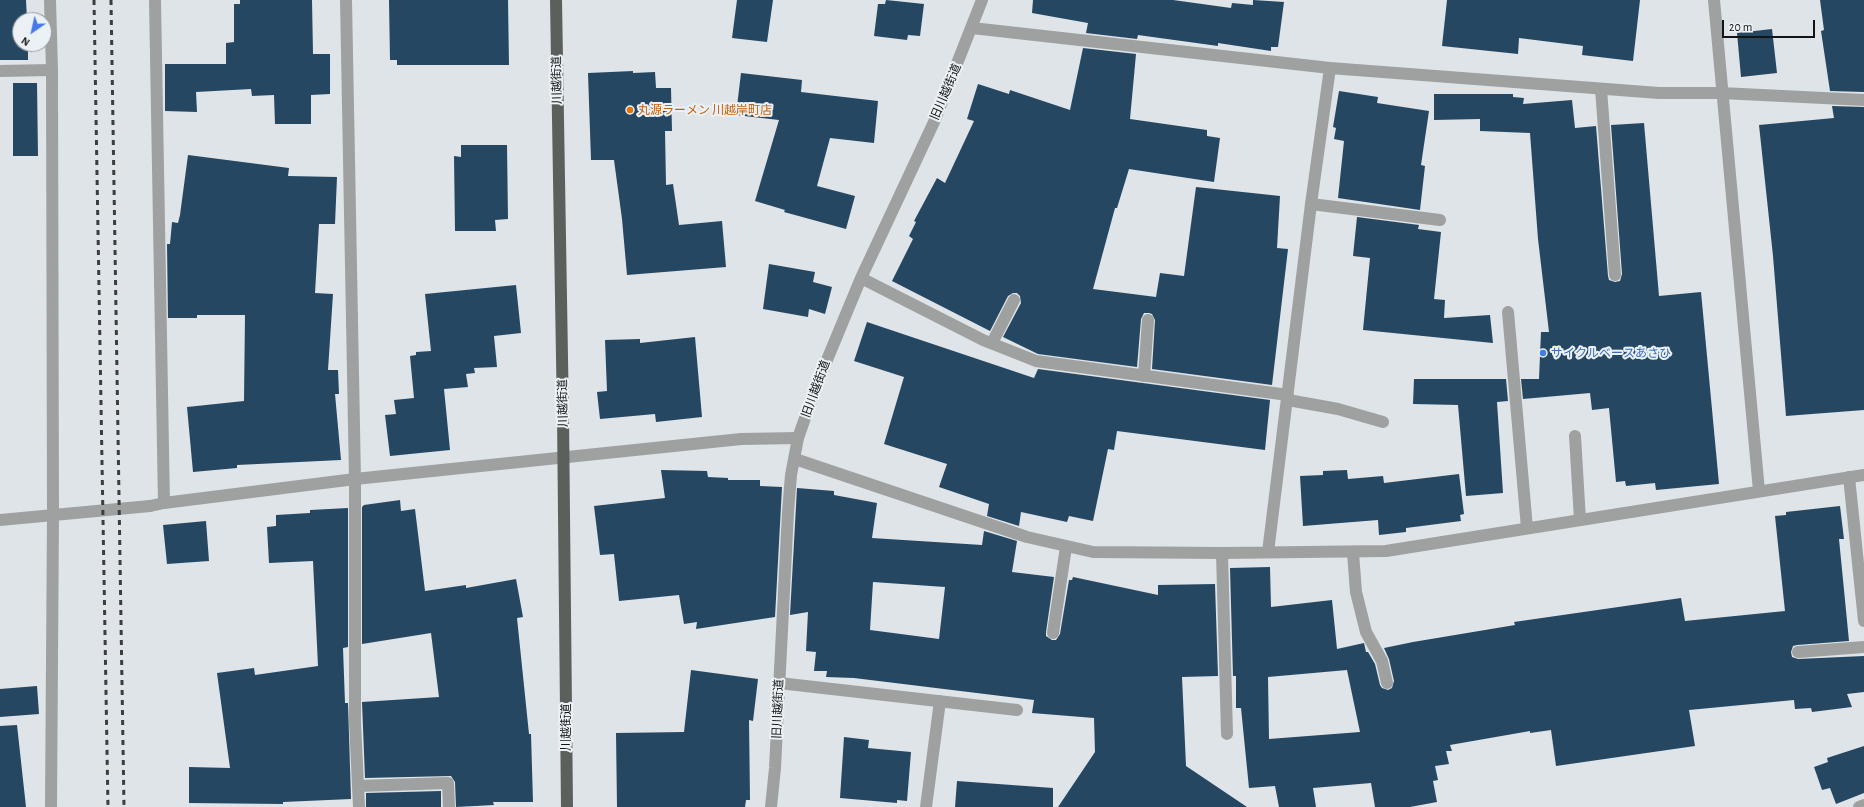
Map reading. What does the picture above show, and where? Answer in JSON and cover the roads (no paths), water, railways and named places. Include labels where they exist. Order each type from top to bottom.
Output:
[{"type":"highway","name":"川越街道","points":[[556,0],[564,458],[567,807]]},
{"type":"street","points":[[50,0],[52,70],[53,515],[51,807]]},
{"type":"street","points":[[155,0],[164,503]]},
{"type":"street","points":[[346,0],[355,479],[355,722],[359,807]]},
{"type":"street","name":"旧川越街道","points":[[771,807],[775,768],[788,512],[798,438],[817,384],[861,278],[934,122],[982,0]]},
{"type":"street","points":[[1714,0],[1721,93],[1759,491]]},
{"type":"street","points":[[972,28],[1330,68],[1659,93],[1721,93],[1864,100]]},
{"type":"street","points":[[1268,552],[1311,204],[1330,68]]},
{"type":"street","points":[[0,71],[52,70]]},
{"type":"street","points":[[1601,89],[1615,274]]},
{"type":"street","points":[[1311,204],[1440,220]]},
{"type":"street","points":[[861,278],[992,343],[1036,361],[1288,398],[1338,409],[1383,422]]},
{"type":"street","points":[[992,343],[1014,300]]},
{"type":"street","points":[[1508,312],[1526,528]]},
{"type":"street","points":[[1144,376],[1148,320]]},
{"type":"street","points":[[1575,436],[1580,520]]},
{"type":"street","points":[[0,520],[150,506],[355,479],[741,439],[798,438]]},
{"type":"street","points":[[795,459],[1027,537],[1066,547],[1094,552],[1222,553],[1386,551],[1864,475]]},
{"type":"street","points":[[1849,477],[1864,621]]},
{"type":"street","points":[[1053,633],[1066,547]]},
{"type":"street","points":[[1354,552],[1356,592],[1366,632],[1382,661],[1387,683]]},
{"type":"street","points":[[1222,553],[1227,734]]},
{"type":"street","points":[[1798,652],[1864,646]]},
{"type":"street","points":[[779,683],[1017,710]]},
{"type":"street","points":[[926,807],[940,702]]},
{"type":"street","points":[[358,786],[448,783],[449,807]]},
{"type":"street","points":[[1859,807],[1864,805]]},
{"type":"railway","points":[[94,0],[108,807]]},
{"type":"railway","points":[[111,0],[124,807]]},
{"type":"place","name":"丸源ラーメン 川越岸町店","points":[[630,110]]},
{"type":"place","name":"サイクルベースあさひ","points":[[1543,353]]}]
